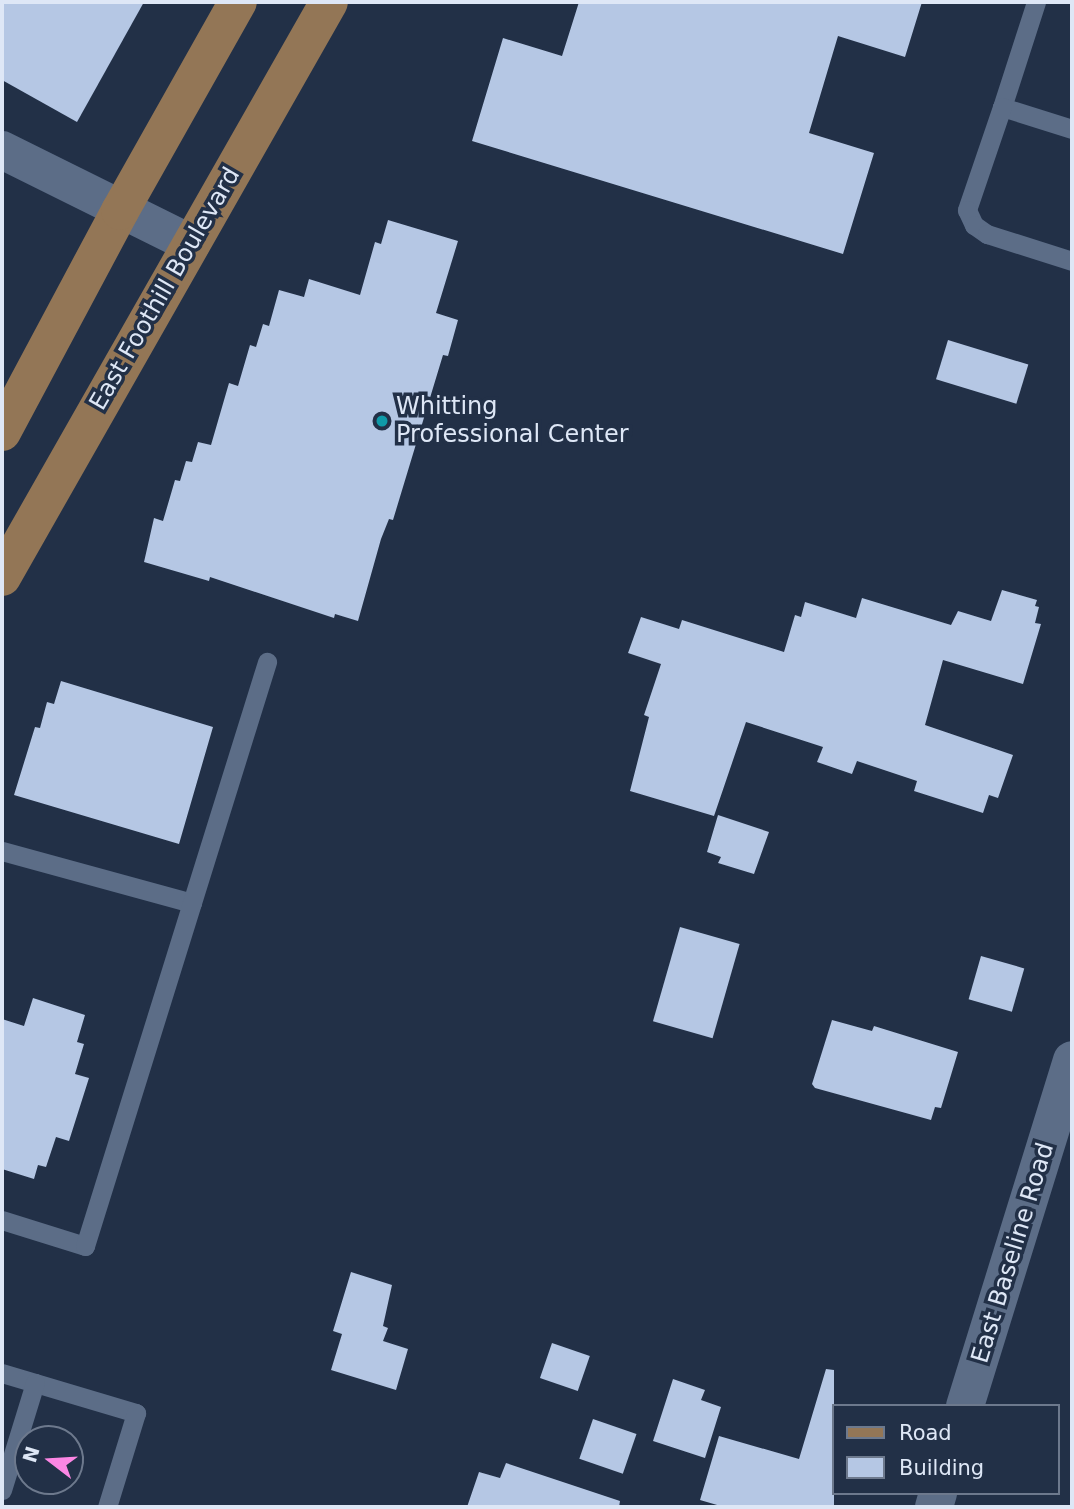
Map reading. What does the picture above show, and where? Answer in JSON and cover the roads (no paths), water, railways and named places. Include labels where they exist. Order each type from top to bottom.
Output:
[{"type":"main road","points":[[2,432],[120,211],[238,2]]},
{"type":"main road","name":"East Foothill Boulevard","points":[[2,577],[329,2]]},
{"type":"main road","points":[[2,150],[191,244]]},
{"type":"main road","name":"East Baseline Road","points":[[966,1404],[1072,1060]]},
{"type":"lane","points":[[1035,2],[967,209],[974,225],[987,234],[1072,261]]},
{"type":"lane","points":[[1002,107],[1072,129]]},
{"type":"lane","points":[[2,1220],[85,1246],[267,662]]},
{"type":"lane","points":[[2,851],[192,903]]},
{"type":"lane","points":[[2,1373],[136,1413],[107,1507]]},
{"type":"lane","points":[[2,1490],[35,1383]]},
{"type":"place","name":"Whitting Professional Center","points":[[382,421]]}]
